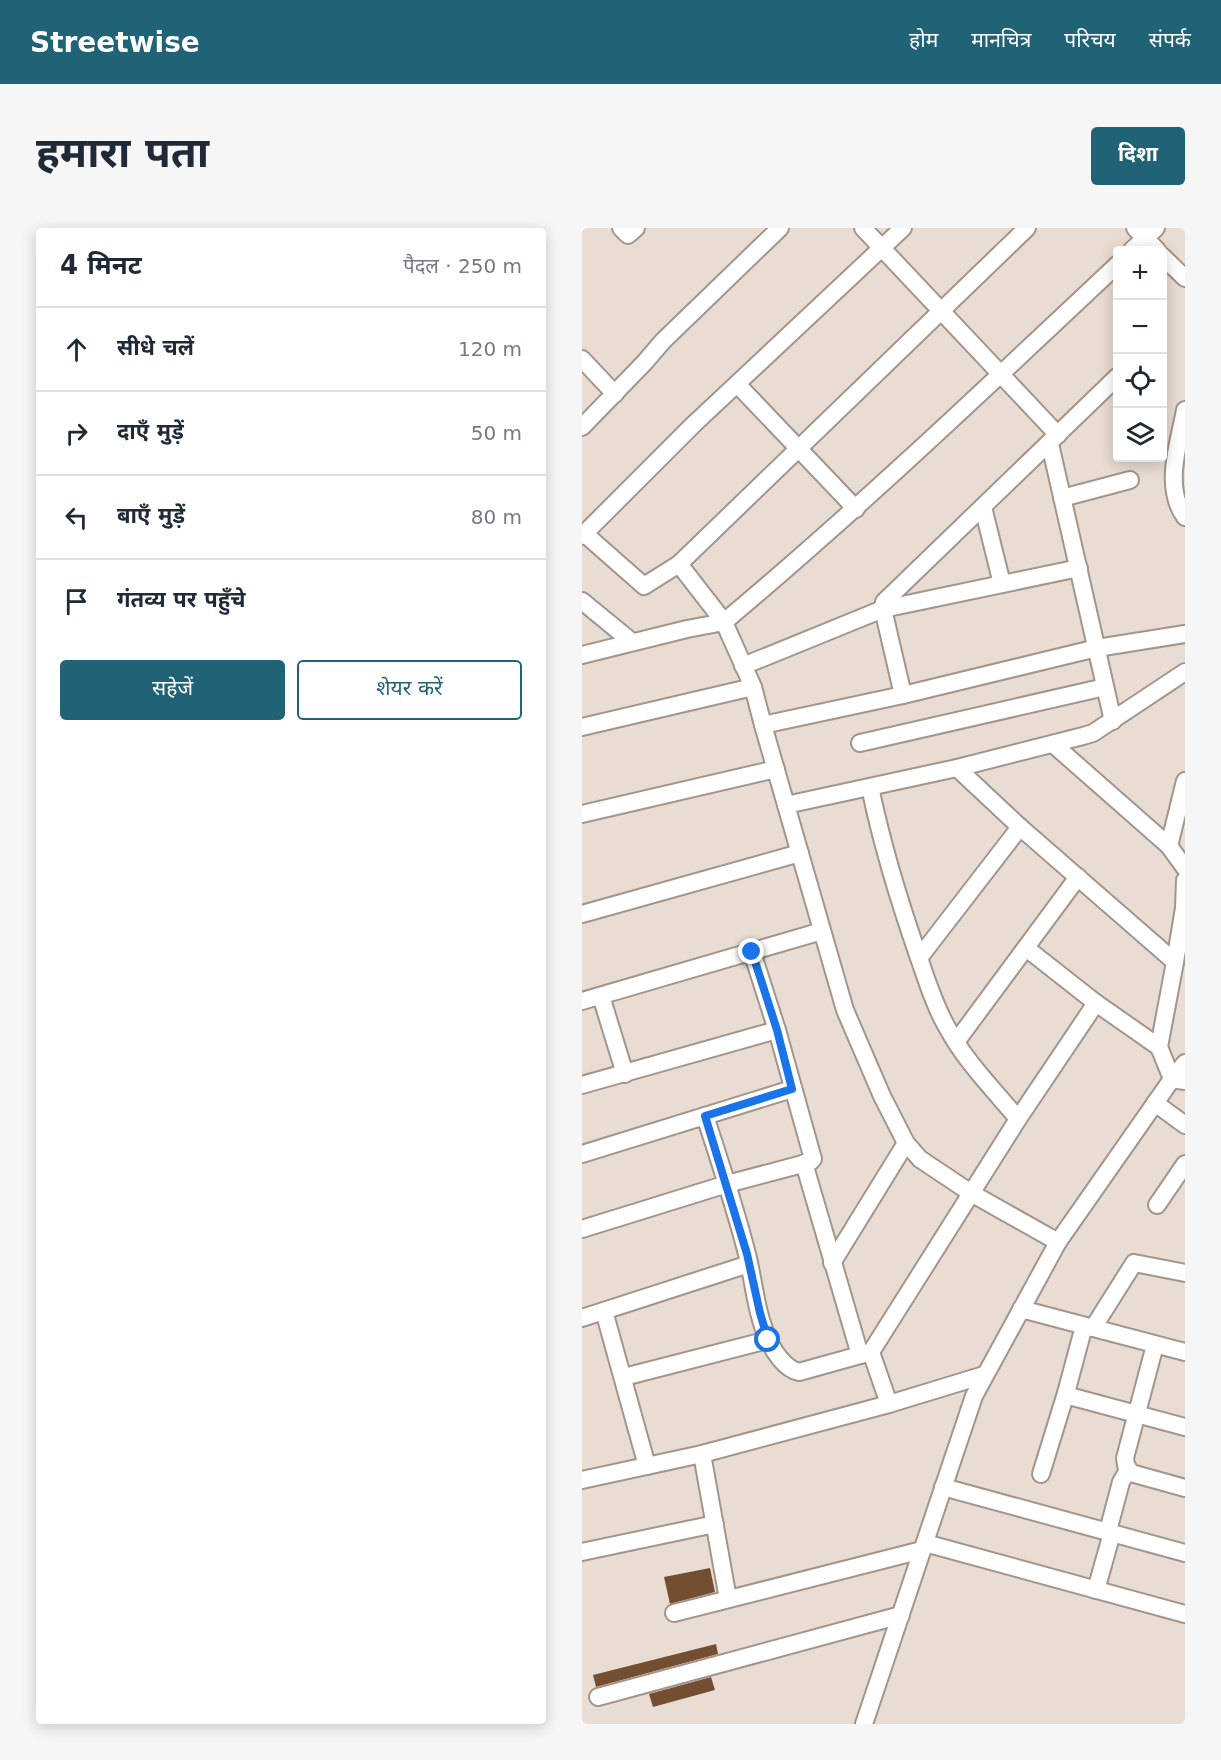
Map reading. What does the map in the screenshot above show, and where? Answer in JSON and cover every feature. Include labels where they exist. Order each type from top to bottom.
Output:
[{"type":"street","points":[[621,228],[627,235],[636,228]]},
{"type":"street","points":[[582,427],[663,340],[780,228]]},
{"type":"street","points":[[863,228],[1001,374],[1054,440],[1062,498],[1113,721]]},
{"type":"street","points":[[903,228],[694,424],[584,535],[644,586],[679,564],[1027,228]]},
{"type":"street","points":[[1135,246],[1145,232],[1154,246]]},
{"type":"street","points":[[1167,261],[1185,278]]},
{"type":"street","points":[[582,655],[724,622],[856,508],[1113,269]]},
{"type":"street","points":[[582,359],[615,394]]},
{"type":"street","points":[[903,695],[883,609],[884,602],[1113,381]]},
{"type":"street","points":[[737,384],[856,508]]},
{"type":"street","points":[[1185,410],[1173,479],[1179,509],[1185,517]]},
{"type":"street","points":[[1062,498],[1130,480]]},
{"type":"street","points":[[983,507],[1002,584]]},
{"type":"street","points":[[679,564],[724,622],[753,687],[845,1010],[882,1096],[906,1143],[920,1159],[971,1193],[1058,1242]]},
{"type":"street","points":[[743,666],[883,609],[1079,568]]},
{"type":"street","points":[[582,601],[632,642]]},
{"type":"street","points":[[763,725],[903,695],[1097,648],[1185,634]]},
{"type":"street","points":[[786,805],[957,768],[1093,733],[1185,672]]},
{"type":"street","points":[[582,727],[753,687]]},
{"type":"street","points":[[860,743],[1105,687]]},
{"type":"street","points":[[1053,744],[1169,846],[1185,868]]},
{"type":"street","points":[[957,768],[1020,827],[1175,962]]},
{"type":"street","points":[[582,814],[776,769]]},
{"type":"street","points":[[1169,846],[1185,782]]},
{"type":"street","points":[[870,787],[877,824],[897,898],[943,1019],[956,1042],[1018,1119]]},
{"type":"street","points":[[919,958],[1020,827]]},
{"type":"street","points":[[582,914],[800,853]]},
{"type":"street","points":[[956,1042],[1078,878]]},
{"type":"street","points":[[1159,1047],[1184,908],[1185,880]]},
{"type":"street","points":[[582,1001],[822,931]]},
{"type":"street","points":[[1026,948],[1096,1003],[1159,1047],[1179,1080]]},
{"type":"street","points":[[582,1229],[727,1184],[810,1162],[814,1156],[752,952]]},
{"type":"street","points":[[602,996],[625,1074]]},
{"type":"street","points":[[705,1116],[727,1184],[768,1340],[785,1364],[799,1372],[866,1353],[1096,1003]]},
{"type":"street","points":[[582,1085],[777,1030]]},
{"type":"street","points":[[864,1724],[964,1420],[984,1375],[1058,1242],[1155,1103],[1179,1080],[1185,1063]]},
{"type":"street","points":[[582,1154],[792,1089]]},
{"type":"street","points":[[1155,1103],[1185,1125]]},
{"type":"street","points":[[831,1263],[906,1143]]},
{"type":"street","points":[[804,1163],[831,1263],[866,1353],[889,1404]]},
{"type":"street","points":[[1157,1205],[1185,1164]]},
{"type":"street","points":[[1041,1474],[1088,1327],[1134,1263],[1185,1274]]},
{"type":"street","points":[[582,1318],[749,1264]]},
{"type":"street","points":[[1021,1309],[1185,1352]]},
{"type":"street","points":[[604,1311],[647,1466]]},
{"type":"street","points":[[624,1377],[768,1340]]},
{"type":"street","points":[[1155,1345],[1125,1458],[1131,1473],[1185,1488]]},
{"type":"street","points":[[582,1480],[702,1454],[889,1404],[984,1375]]},
{"type":"street","points":[[1066,1393],[1069,1396],[1185,1427]]},
{"type":"street","points":[[702,1454],[728,1599]]},
{"type":"street","points":[[1112,1533],[1108,1530],[1121,1482],[1128,1470]]},
{"type":"street","points":[[943,1487],[1185,1553]]},
{"type":"street","points":[[582,1552],[715,1524]]},
{"type":"street","points":[[1096,1590],[1112,1533]]},
{"type":"street","points":[[674,1613],[924,1546],[1185,1614]]},
{"type":"street","points":[[598,1697],[901,1615]]},
{"type":"building","points":[[710,1568],[715,1592],[670,1604],[664,1577]]},
{"type":"building","points":[[716,1644],[718,1654],[596,1687],[593,1675]]},
{"type":"building","points":[[711,1677],[715,1690],[653,1707],[649,1694]]},
{"type":"route","points":[[752,952],[777,1030],[792,1089],[705,1116],[747,1254],[768,1340]]}]
